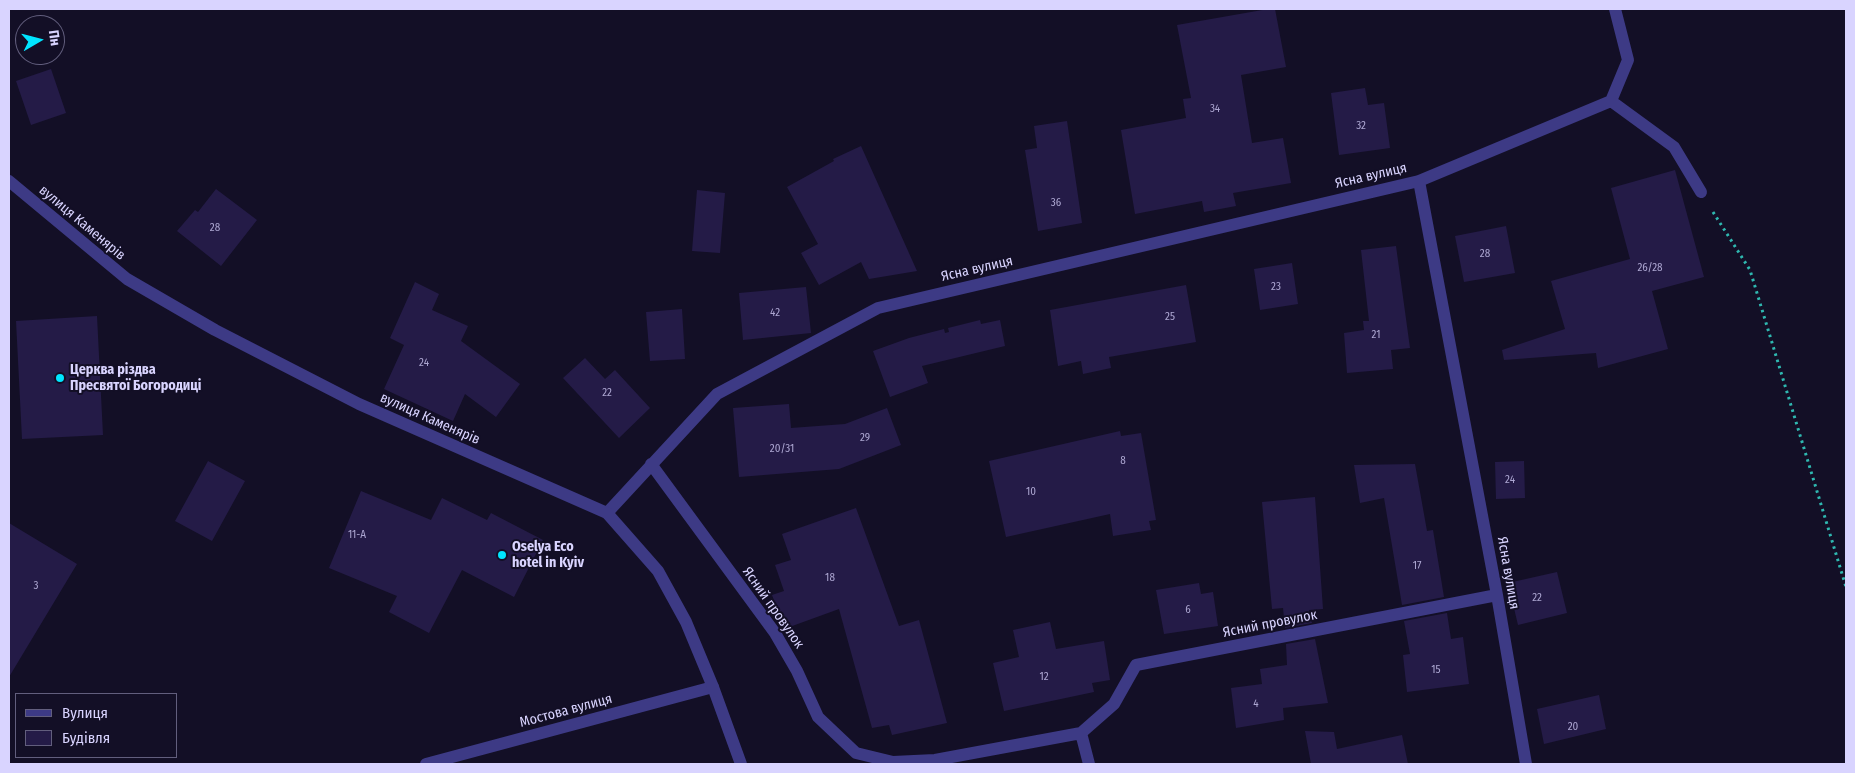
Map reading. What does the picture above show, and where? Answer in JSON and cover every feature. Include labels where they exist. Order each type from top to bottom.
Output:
[{"type":"street","points":[[1615,9],[1628,60],[1611,101],[1674,147],[1701,192]]},
{"type":"street","name":"Ясна вулиця","points":[[607,513],[717,394],[878,308],[1419,180],[1611,101]]},
{"type":"street","name":"Ясна вулиця","points":[[1419,180],[1497,595],[1526,764]]},
{"type":"street","name":"вулиця Каменярів","points":[[9,182],[127,279],[215,330],[360,404],[607,513],[658,571],[686,622],[713,687],[741,764]]},
{"type":"street","name":"Ясний провулок","points":[[651,464],[775,633],[797,671],[818,716],[856,753],[893,762],[936,760],[1081,733],[1114,704],[1136,665],[1497,595]]},
{"type":"street","name":"Мостова вулиця","points":[[426,764],[713,687]]},
{"type":"street","points":[[1081,733],[1088,764]]},
{"type":"path","points":[[1701,192],[1750,270],[1846,587]]},
{"type":"building","points":[[1275,9],[1286,67],[1241,75],[1252,143],[1283,138],[1291,183],[1233,193],[1236,206],[1204,212],[1202,201],[1135,214],[1121,130],[1186,118],[1183,99],[1191,98],[1177,25]]},
{"type":"building","points":[[51,69],[66,113],[31,125],[16,81]]},
{"type":"building","points":[[1365,88],[1368,105],[1384,103],[1390,148],[1339,155],[1331,93]]},
{"type":"building","points":[[1067,121],[1082,223],[1038,231],[1025,150],[1037,148],[1034,126]]},
{"type":"building","points":[[861,146],[917,271],[869,279],[861,262],[819,285],[801,253],[818,244],[787,187],[834,161],[833,159]]},
{"type":"building","points":[[1675,170],[1704,277],[1652,291],[1668,349],[1598,368],[1596,353],[1504,360],[1502,350],[1565,329],[1551,281],[1630,259],[1611,188]]},
{"type":"building","points":[[216,189],[257,220],[221,266],[177,231],[195,210],[198,212]]},
{"type":"building","points":[[697,190],[725,193],[720,253],[692,251]]},
{"type":"building","points":[[1506,226],[1515,273],[1464,282],[1455,236]]},
{"type":"building","points":[[1396,246],[1410,348],[1391,350],[1393,369],[1347,373],[1344,333],[1364,330],[1363,321],[1369,321],[1361,250]]},
{"type":"building","points":[[1292,263],[1298,304],[1260,310],[1254,269]]},
{"type":"building","points":[[415,282],[439,294],[432,310],[468,326],[461,341],[520,384],[496,417],[465,394],[453,421],[384,389],[404,345],[390,338]]},
{"type":"building","points":[[1186,285],[1196,342],[1109,357],[1111,368],[1083,374],[1081,361],[1058,366],[1050,310]]},
{"type":"building","points":[[806,287],[811,333],[743,340],[739,293]]},
{"type":"building","points":[[682,309],[685,359],[650,361],[646,312]]},
{"type":"building","name":"Церква різдва Пресвятої Богородиці","points":[[97,316],[103,435],[22,439],[16,321]]},
{"type":"building","points":[[980,320],[981,324],[1000,320],[1005,346],[922,366],[928,383],[890,397],[873,351],[909,338],[944,329],[945,333],[949,332],[948,328]]},
{"type":"building","points":[[585,358],[605,379],[615,370],[650,408],[619,438],[563,378]]},
{"type":"building","points":[[789,404],[791,428],[845,424],[887,408],[901,445],[839,469],[739,477],[733,408]]},
{"type":"building","points":[[1120,431],[1121,436],[1141,433],[1156,520],[1149,521],[1151,530],[1113,536],[1110,514],[1006,537],[989,461]]},
{"type":"building","points":[[208,461],[245,481],[212,541],[175,521]]},
{"type":"building","points":[[1524,461],[1525,498],[1496,499],[1495,462]]},
{"type":"building","points":[[1415,464],[1427,531],[1433,530],[1444,597],[1402,605],[1384,498],[1360,503],[1354,465]]},
{"type":"building","points":[[361,491],[431,520],[442,498],[487,520],[491,513],[543,540],[514,597],[462,570],[429,633],[389,612],[397,596],[329,568]]},
{"type":"building","points":[[1315,497],[1323,609],[1309,610],[1312,623],[1285,628],[1283,608],[1272,609],[1262,502]]},
{"type":"building","points":[[856,508],[899,626],[919,620],[947,723],[892,735],[889,725],[872,728],[839,609],[784,629],[772,595],[784,591],[775,565],[791,560],[782,534]]},
{"type":"building","points":[[9,523],[77,564],[9,677]]},
{"type":"building","points":[[1557,572],[1567,613],[1518,625],[1508,583]]},
{"type":"building","points":[[1199,583],[1201,594],[1213,592],[1218,626],[1164,634],[1156,590]]},
{"type":"building","points":[[1447,613],[1451,639],[1463,637],[1469,684],[1407,692],[1403,655],[1410,654],[1404,621]]},
{"type":"building","points":[[1050,622],[1056,649],[1104,641],[1110,680],[1092,683],[1094,692],[1004,711],[993,663],[1019,657],[1013,630]]},
{"type":"building","points":[[1315,639],[1328,703],[1283,708],[1284,720],[1236,728],[1231,688],[1262,684],[1260,669],[1287,665],[1286,644]]},
{"type":"building","points":[[1599,695],[1606,729],[1544,744],[1537,709]]},
{"type":"building","points":[[1305,731],[1334,732],[1337,749],[1402,735],[1408,764],[1311,764]]},
{"type":"place","name":"Церква різдва Пресвятої Богородиці","points":[[60,378]]},
{"type":"place","name":"Oselya Eco hotel in Kyiv","points":[[502,555]]}]
